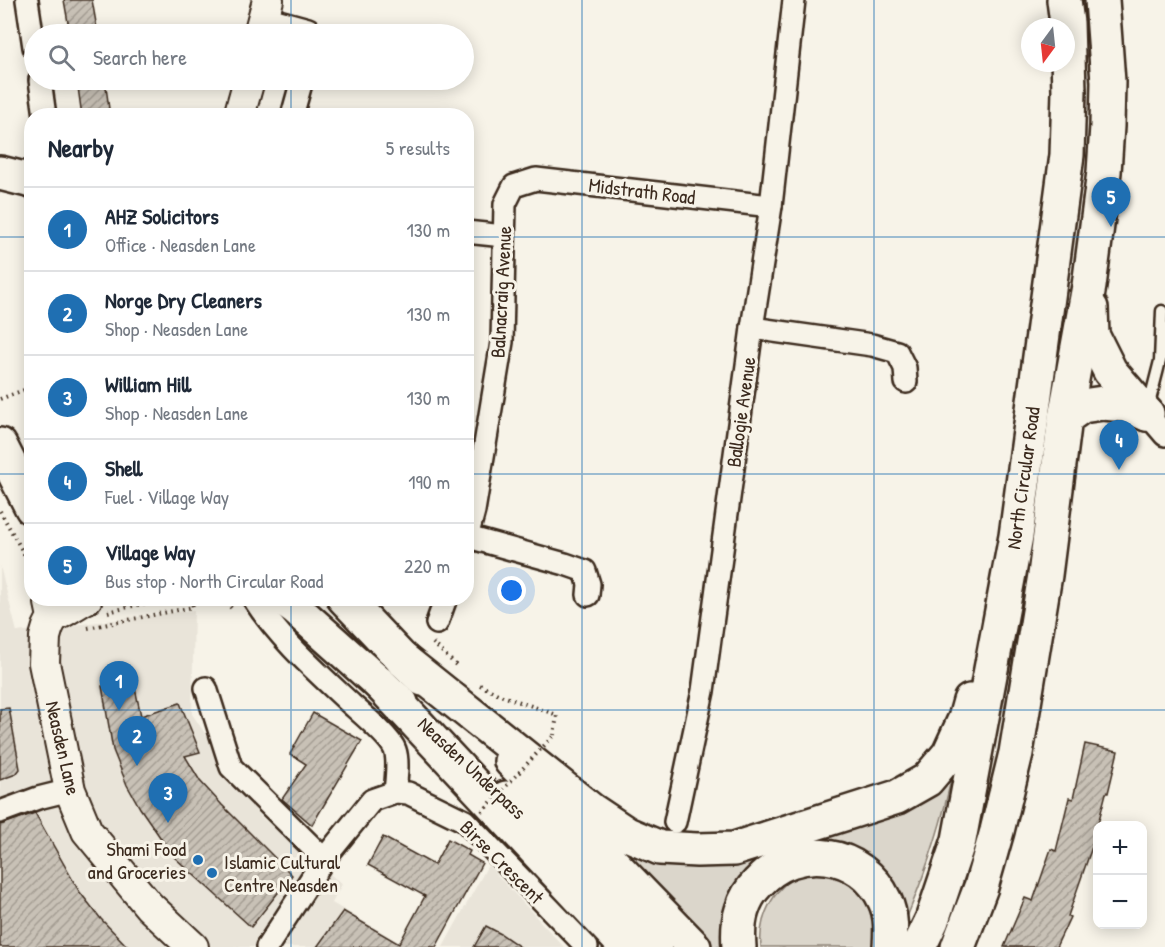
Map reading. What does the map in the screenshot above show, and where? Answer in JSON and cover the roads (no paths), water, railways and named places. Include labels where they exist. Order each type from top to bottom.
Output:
[{"type":"main road","name":"North Circular Road","points":[[919,947],[932,920],[959,840],[1016,536],[1067,155],[1069,91],[1064,0]]},
{"type":"main road","name":"North Circular Road","points":[[960,947],[981,887],[1016,753],[1045,575],[1065,418],[1089,286],[1104,172],[1107,126],[1108,82],[1102,0]]},
{"type":"main road","points":[[1089,286],[1092,335],[1110,371],[1156,425]]},
{"type":"main road","points":[[1065,418],[1082,406],[1103,403],[1125,405],[1156,425]]},
{"type":"main road","points":[[2,454],[24,494]]},
{"type":"main road","points":[[402,659],[591,810],[627,834],[660,848],[734,849],[897,797],[927,780],[949,754],[965,719],[1016,536]]},
{"type":"main road","name":"Neasden Underpass","points":[[292,606],[488,780],[575,864],[655,947]]},
{"type":"main road","name":"Neasden Underpass","points":[[352,606],[402,659],[524,774],[694,947]]},
{"type":"main road","points":[[379,683],[626,947]]},
{"type":"main road","points":[[740,947],[738,930],[742,909],[751,890],[766,874],[784,863],[804,856],[822,856],[840,859],[858,868],[875,884],[889,912],[891,947]]},
{"type":"street","points":[[27,0],[31,24]]},
{"type":"street","name":"Ballogie Avenue","points":[[675,822],[703,691],[752,328],[771,206],[794,0]]},
{"type":"street","points":[[264,17],[290,24]]},
{"type":"street","points":[[41,90],[44,108]]},
{"type":"street","points":[[241,108],[246,90]]},
{"type":"street","points":[[294,108],[299,90]]},
{"type":"street","name":"Midstrath Road","points":[[514,186],[536,179],[771,206]]},
{"type":"street","name":"Balnacraig Avenue","points":[[474,474],[502,342],[505,204],[514,186]]},
{"type":"street","points":[[474,233],[504,236]]},
{"type":"street","points":[[752,328],[872,345],[897,352],[905,368],[906,382]]},
{"type":"street","points":[[474,541],[585,571],[589,584],[588,595]]},
{"type":"street","name":"Neasden Lane","points":[[73,606],[66,612],[52,608],[45,637],[44,663],[70,790],[87,831],[149,906],[182,941]]},
{"type":"street","points":[[258,606],[296,652],[379,730],[393,746],[396,756],[395,792],[372,800],[324,859],[267,947]]},
{"type":"street","points":[[437,623],[443,606]]},
{"type":"street","points":[[207,688],[231,767],[324,859]]},
{"type":"street","points":[[0,812],[38,798],[70,790]]},
{"type":"street","name":"Birse Crescent","points":[[395,792],[408,793],[465,821],[587,947]]},
{"type":"lane","points":[[1156,425],[1162,311]]},
{"type":"place","name":"Village Way","points":[[1111,227]]},
{"type":"place","name":"Shell","points":[[1119,470]]},
{"type":"place","name":"AHZ Solicitors","points":[[119,711]]},
{"type":"place","name":"Norge Dry Cleaners","points":[[137,766]]},
{"type":"place","name":"William Hill","points":[[168,823]]},
{"type":"place","name":"Shami Food and Groceries","points":[[198,860]]},
{"type":"place","name":"Islamic Cultural Centre Neasden","points":[[212,873]]}]
